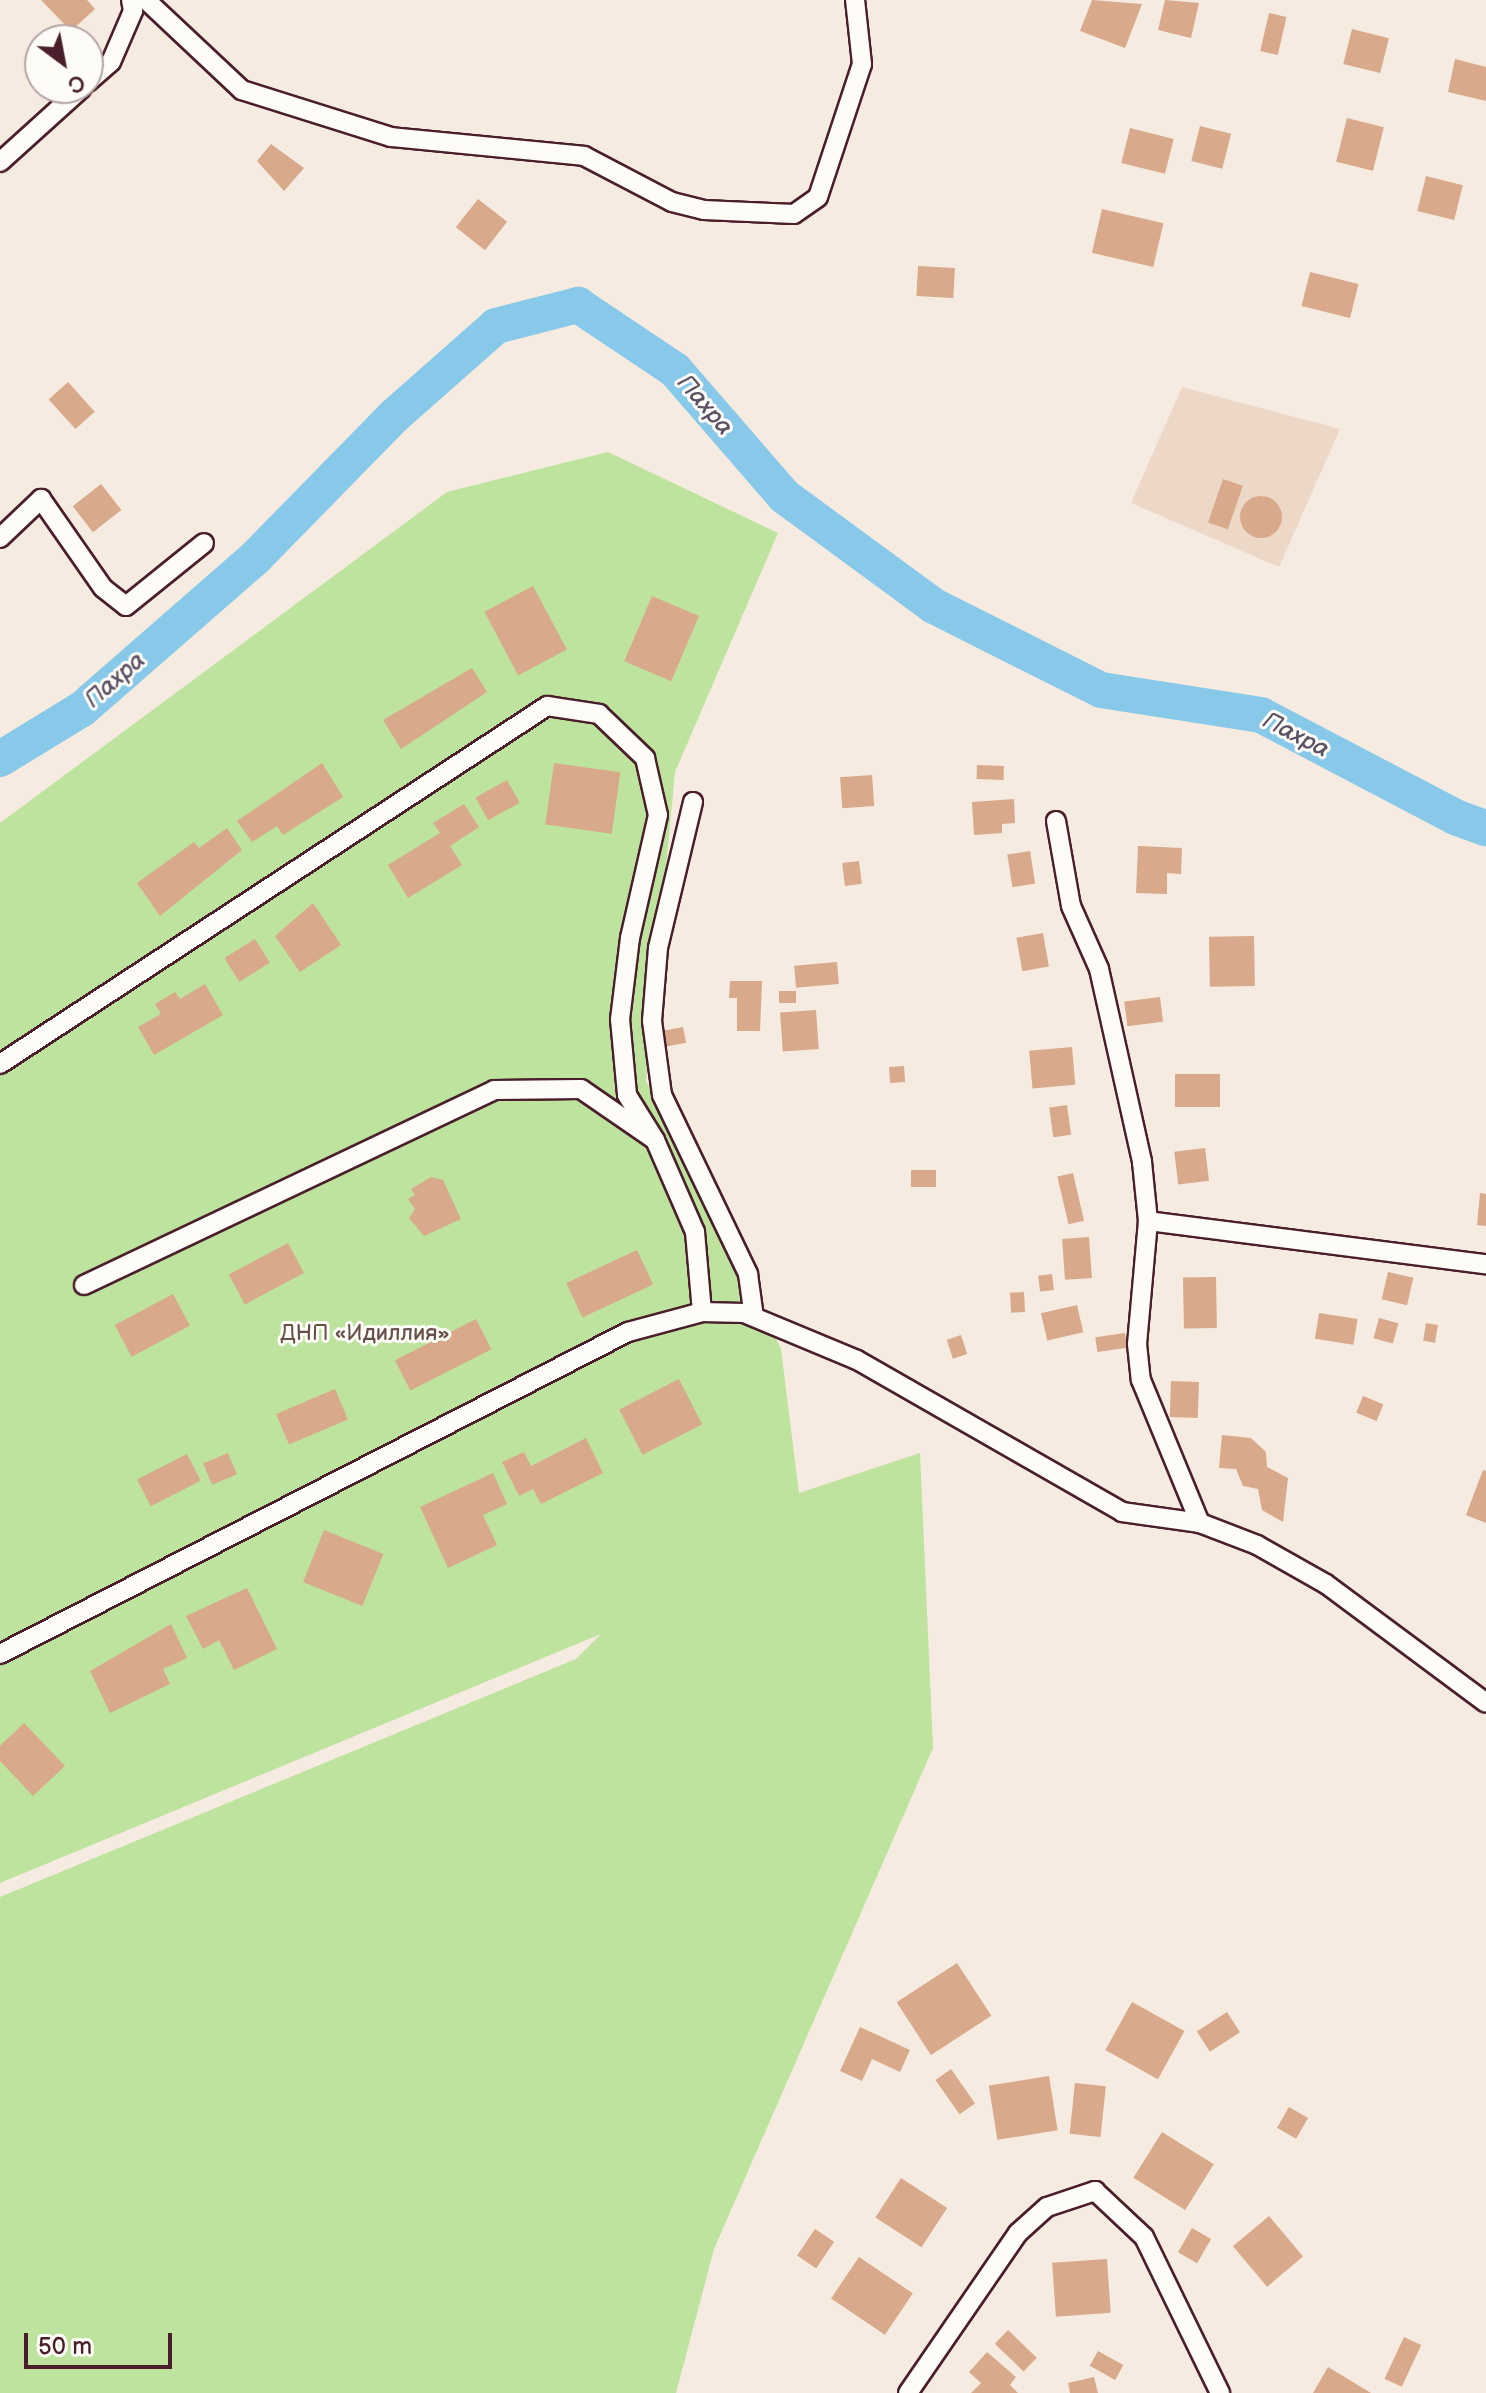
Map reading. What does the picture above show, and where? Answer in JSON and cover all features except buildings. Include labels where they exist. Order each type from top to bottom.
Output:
[{"type":"street","points":[[104,68],[111,62],[133,11],[131,0]]},
{"type":"street","points":[[146,0],[242,90],[391,137],[584,156],[672,202],[704,210],[794,214],[818,197],[862,64],[855,0]]},
{"type":"street","points":[[0,162],[64,104]]},
{"type":"street","points":[[0,538],[41,499],[103,588],[126,606],[204,543]]},
{"type":"street","points":[[0,1064],[547,706],[599,714],[645,758],[658,815],[630,938],[620,1019],[627,1095],[655,1140],[695,1232],[702,1312]]},
{"type":"street","points":[[693,802],[658,948],[652,1021],[662,1095],[748,1274],[754,1317]]},
{"type":"street","points":[[1056,821],[1071,906],[1099,969],[1128,1087],[1148,1221],[1137,1344],[1141,1380],[1200,1523]]},
{"type":"street","points":[[84,1285],[494,1090],[581,1089],[655,1140]]},
{"type":"street","points":[[1148,1221],[1486,1264]]},
{"type":"street","points":[[0,1654],[628,1332],[702,1312],[754,1317],[857,1360],[1122,1512],[1200,1523],[1257,1545],[1326,1584],[1486,1703]]},
{"type":"street","points":[[908,2393],[1018,2233],[1047,2207],[1095,2191],[1144,2237],[1220,2393]]},
{"type":"shaded area","points":[[1182,387],[1340,429],[1279,567],[1131,503]]},
{"type":"green space","name":"ДНП «Идиллия»","points":[[608,452],[778,533],[675,772],[646,1081],[781,1349],[799,1493],[920,1453],[933,1748],[714,2249],[676,2393],[0,2393],[0,1897],[576,1659],[601,1634],[0,1883],[0,823],[447,492]]},
{"type":"waterway","name":"Пахра","points":[[0,759],[82,709],[256,557],[394,416],[496,326],[578,305],[675,370],[784,496],[934,606],[1101,690],[1261,715],[1455,817],[1486,828]]}]
